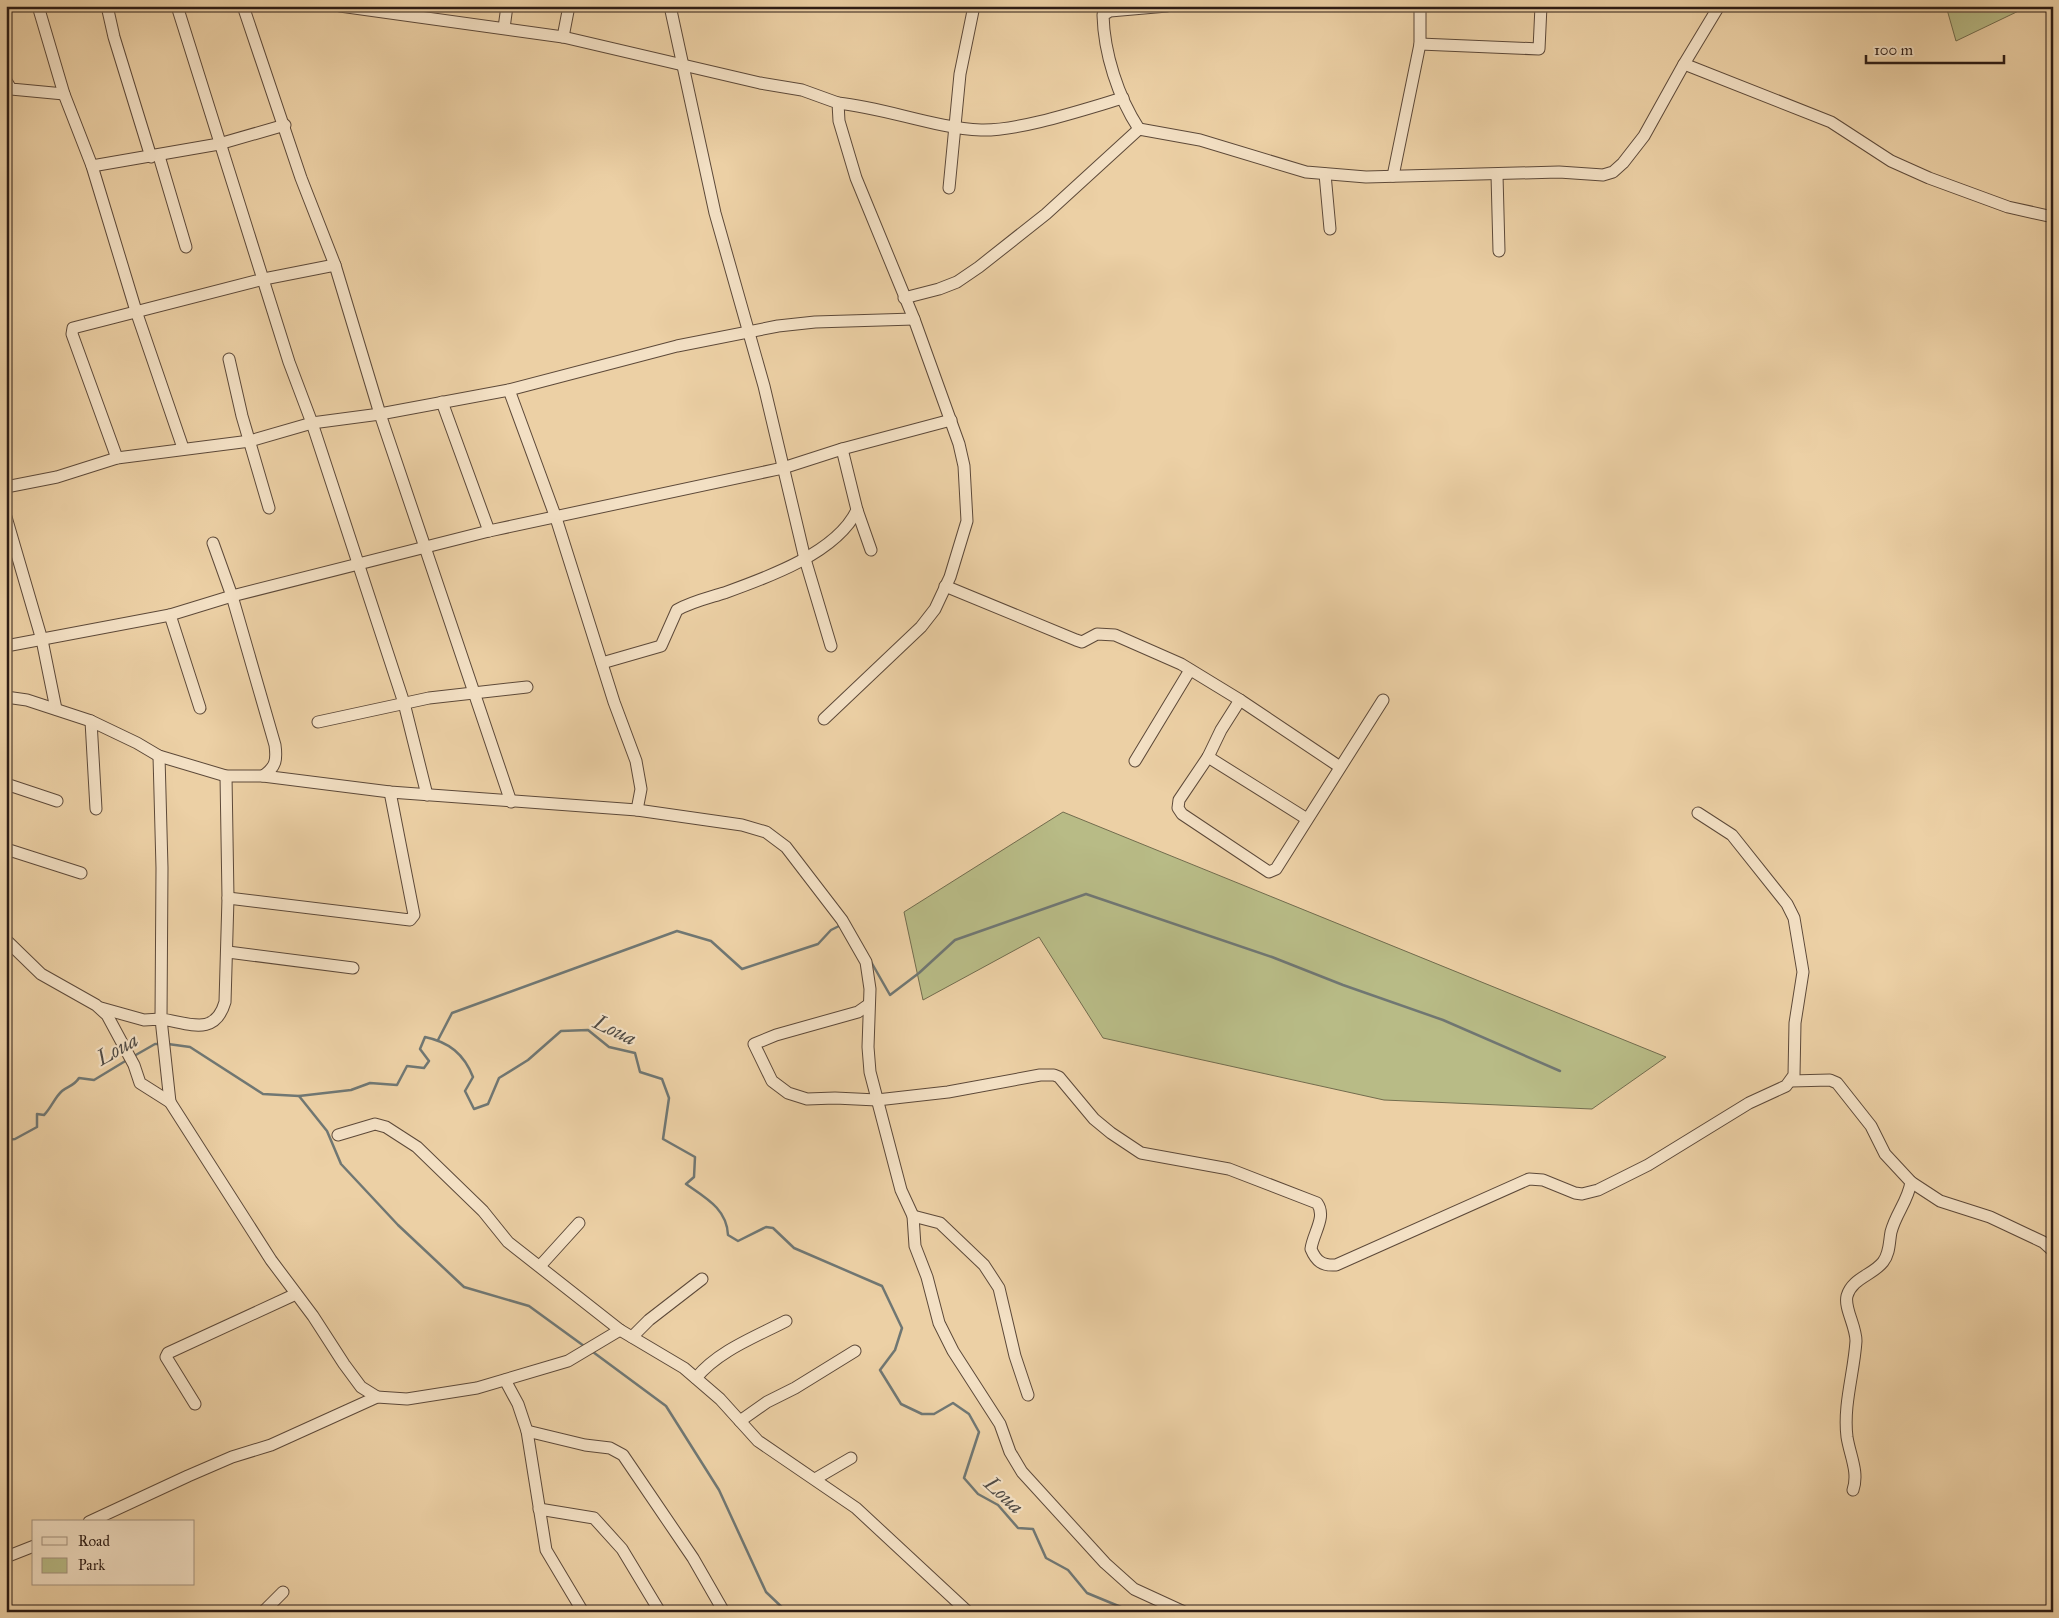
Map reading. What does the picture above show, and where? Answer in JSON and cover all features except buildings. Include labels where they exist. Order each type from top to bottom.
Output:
[{"type":"street","points":[[38,6],[64,94],[92,166],[136,311],[184,448]]},
{"type":"street","points":[[107,6],[114,37],[186,247]]},
{"type":"street","points":[[178,6],[289,362],[312,423],[404,703],[427,795]]},
{"type":"street","points":[[243,6],[253,42],[285,126],[301,178],[335,265],[380,414],[512,802]]},
{"type":"street","points":[[340,6],[563,37],[760,83],[802,90],[838,103],[868,106],[955,126],[982,130],[1019,125],[1123,98]]},
{"type":"street","points":[[504,28],[507,6]]},
{"type":"street","points":[[563,37],[569,6]]},
{"type":"street","points":[[670,6],[715,213],[764,386],[805,559],[831,646]]},
{"type":"street","points":[[949,188],[960,74],[974,6]]},
{"type":"street","points":[[1139,129],[1123,98],[1109,55],[1103,16],[1110,11],[1167,6]]},
{"type":"street","points":[[1394,176],[1420,44],[1420,6]]},
{"type":"street","points":[[1420,44],[1538,50],[1541,6]]},
{"type":"street","points":[[1139,129],[1200,140],[1306,172],[1325,174],[1366,177],[1559,172],[1603,175],[1614,172],[1644,136],[1684,64],[1720,6]]},
{"type":"street","points":[[1684,64],[1831,122],[1891,161],[1928,178],[2008,207],[2053,217]]},
{"type":"street","points":[[6,81],[11,89],[64,94]]},
{"type":"street","points":[[824,719],[921,627],[935,609],[955,563],[967,521],[964,466],[952,420],[914,320],[856,178],[839,121],[838,103]]},
{"type":"street","points":[[92,166],[220,144],[285,126]]},
{"type":"street","points":[[904,298],[957,282],[1046,214],[1139,129]]},
{"type":"street","points":[[1325,174],[1330,229]]},
{"type":"street","points":[[1497,175],[1499,251]]},
{"type":"street","points":[[117,458],[71,332],[73,328],[264,279],[335,265]]},
{"type":"street","points":[[6,487],[57,477],[117,458],[250,441],[312,423],[380,414],[509,390],[677,346],[749,332],[816,322],[914,320]]},
{"type":"street","points":[[229,359],[269,508]]},
{"type":"street","points":[[509,390],[556,518],[639,773],[641,789],[637,810]]},
{"type":"street","points":[[442,402],[489,531]]},
{"type":"street","points":[[6,646],[170,615],[232,596],[489,531],[783,468],[842,449],[952,420]]},
{"type":"street","points":[[842,449],[871,550]]},
{"type":"street","points":[[602,663],[661,646],[674,614],[681,608],[759,580],[805,559],[845,527],[858,510]]},
{"type":"street","points":[[6,517],[42,640],[56,709]]},
{"type":"street","points":[[213,543],[232,596],[275,745],[277,759],[273,768],[263,776]]},
{"type":"street","points":[[946,586],[1082,642],[1097,634],[1115,635],[1190,670],[1240,700],[1340,767]]},
{"type":"street","points":[[170,615],[200,708]]},
{"type":"street","points":[[1135,761],[1190,670]]},
{"type":"street","points":[[318,722],[429,698],[527,687]]},
{"type":"street","points":[[6,697],[27,700],[91,721],[159,756],[226,776],[263,776],[390,792],[637,810],[742,824],[766,832],[786,847],[845,925],[866,962],[870,989],[868,1005],[870,1072],[902,1190],[914,1216],[915,1246],[927,1278],[939,1323],[953,1351],[1000,1424],[1010,1452],[1022,1472],[1106,1564],[1134,1589],[1184,1612]]},
{"type":"street","points":[[1240,700],[1221,730],[1208,758],[1180,800],[1180,811],[1266,870],[1272,872],[1383,700]]},
{"type":"street","points":[[91,721],[96,809]]},
{"type":"street","points":[[159,756],[162,868],[161,1019],[170,1102]]},
{"type":"street","points":[[1208,758],[1307,819]]},
{"type":"street","points":[[6,940],[41,974],[101,1008],[144,1020],[161,1019],[206,1026],[216,1021],[222,1014],[225,1002],[228,952],[226,776]]},
{"type":"street","points":[[6,784],[57,801]]},
{"type":"street","points":[[228,898],[410,920],[414,915],[390,792]]},
{"type":"street","points":[[868,1005],[858,1012],[754,1044],[772,1081],[788,1092],[807,1099],[877,1100],[948,1092],[1040,1075],[1054,1075],[1059,1077],[1103,1127],[1141,1153],[1229,1170],[1317,1203],[1322,1210],[1311,1249],[1317,1261],[1336,1265],[1529,1179],[1543,1180],[1575,1193],[1598,1190],[1648,1165],[1749,1104],[1786,1086],[1791,1081],[1794,1075],[1797,1005],[1803,972],[1794,918],[1787,904],[1732,835],[1698,813]]},
{"type":"street","points":[[6,849],[81,873]]},
{"type":"street","points":[[228,952],[353,968]]},
{"type":"street","points":[[101,1008],[112,1024],[124,1051],[134,1065],[140,1083],[170,1102],[296,1294],[361,1387],[377,1397]]},
{"type":"street","points":[[1791,1081],[1830,1080],[1837,1083],[1871,1126],[1885,1154],[1911,1182],[1940,1201],[1990,1217],[2043,1242],[2053,1251]]},
{"type":"street","points":[[338,1135],[375,1124],[386,1127],[417,1147],[483,1211],[508,1242],[620,1330],[684,1368],[758,1440],[856,1508],[968,1612]]},
{"type":"street","points":[[1853,1490],[1856,1471],[1851,1458],[1846,1421],[1856,1329],[1846,1300],[1848,1292],[1855,1282],[1878,1268],[1888,1254],[1891,1231],[1906,1203],[1911,1182]]},
{"type":"street","points":[[914,1216],[940,1223],[984,1265],[998,1288],[1015,1356],[1028,1394]]},
{"type":"street","points":[[540,1266],[579,1223]]},
{"type":"street","points":[[632,1337],[649,1320],[702,1279]]},
{"type":"street","points":[[195,1404],[166,1357],[168,1353],[296,1294]]},
{"type":"street","points":[[696,1378],[705,1366],[723,1354],[786,1321]]},
{"type":"street","points":[[93,1520],[197,1472],[232,1457],[271,1445],[377,1397],[407,1399],[477,1388],[568,1361],[620,1330]]},
{"type":"street","points":[[740,1421],[767,1402],[796,1388],[855,1351]]},
{"type":"street","points":[[505,1380],[518,1404],[527,1431],[546,1550],[583,1612]]},
{"type":"street","points":[[527,1431],[586,1445],[610,1448],[623,1455],[693,1558],[724,1612]]},
{"type":"street","points":[[814,1479],[851,1458]]},
{"type":"street","points":[[538,1509],[594,1518],[622,1549],[660,1612]]},
{"type":"street","points":[[6,1557],[32,1547]]},
{"type":"street","points":[[263,1612],[283,1592]]},
{"type":"green space","points":[[1946,6],[2029,6],[1956,41]]},
{"type":"green space","points":[[1063,812],[1666,1057],[1592,1109],[1384,1100],[1103,1038],[1039,937],[923,1000],[904,912]]},
{"type":"waterway","points":[[870,960],[890,995],[919,973],[955,940],[1086,894],[1272,957],[1343,985],[1443,1020],[1560,1071]]},
{"type":"waterway","points":[[438,1040],[452,1013],[677,931],[711,941],[742,969],[818,944],[831,930],[841,925]]},
{"type":"waterway","name":"Loua","points":[[168,1044],[190,1047],[263,1094],[299,1096],[351,1090],[370,1083],[397,1085],[407,1066],[424,1068],[429,1061],[420,1049],[425,1037],[441,1042],[455,1050],[465,1062],[473,1077],[465,1091],[474,1109],[488,1104],[499,1078],[528,1060],[561,1031],[588,1030],[609,1047],[635,1053],[640,1072],[662,1079],[669,1098],[663,1139],[695,1157],[694,1177],[686,1184],[708,1199],[720,1211],[727,1226],[728,1235],[738,1241],[766,1227],[773,1228],[794,1248],[882,1286],[902,1328],[895,1350],[880,1370],[901,1404],[922,1414],[934,1414],[953,1403],[969,1414],[979,1432],[964,1478],[978,1494],[998,1505],[1018,1528],[1033,1529],[1046,1558],[1068,1570],[1087,1593],[1133,1612]]},
{"type":"waterway","name":"Loua","points":[[134,1056],[155,1044],[160,1044]]},
{"type":"waterway","name":"Loua","points":[[6,1140],[15,1139],[37,1127],[37,1114],[44,1115],[60,1093],[79,1078],[94,1080],[127,1060]]},
{"type":"waterway","points":[[299,1096],[327,1131],[341,1164],[398,1225],[464,1287],[529,1306],[584,1346]]},
{"type":"waterway","points":[[593,1352],[666,1406],[719,1490],[766,1592],[787,1612]]}]
